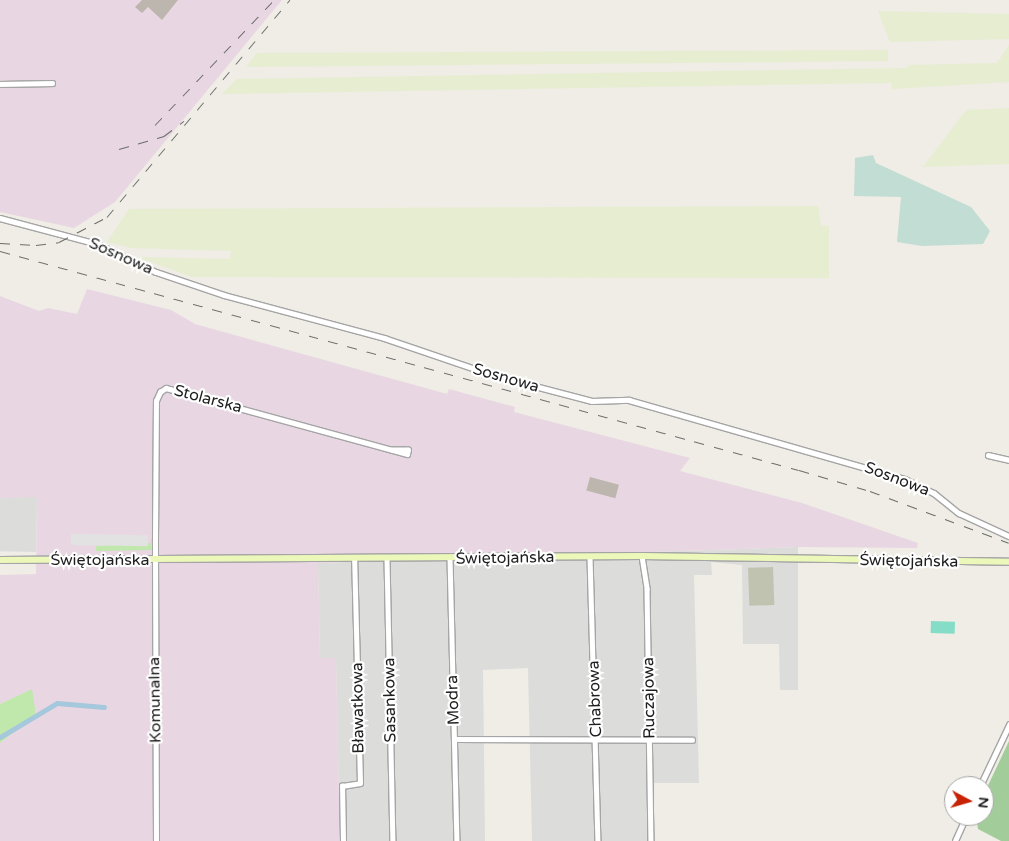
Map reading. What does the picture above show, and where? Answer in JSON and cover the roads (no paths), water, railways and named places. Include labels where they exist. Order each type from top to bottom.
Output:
[{"type":"street","points":[[0,84],[52,82]]},
{"type":"street","name":"Sosnowa","points":[[0,218],[98,244],[156,272],[224,295],[384,338],[493,375],[592,401],[630,400],[905,478],[934,493],[959,513],[1009,536]]},
{"type":"street","name":"Stolarska","points":[[154,560],[156,401],[160,392],[166,388],[392,450]]},
{"type":"street","points":[[988,455],[1009,460]]},
{"type":"street","name":"Świętojańska","points":[[0,560],[642,556],[1009,562]]},
{"type":"street","name":"Ruczajowa","points":[[642,556],[647,589],[651,841]]},
{"type":"street","name":"Chabrowa","points":[[590,557],[598,841]]},
{"type":"street","name":"Modra","points":[[450,558],[457,841]]},
{"type":"street","name":"Bławatkowa","points":[[343,841],[342,786],[360,783],[354,559]]},
{"type":"street","name":"Sasankowa","points":[[386,559],[393,841]]},
{"type":"street","name":"Komunalna","points":[[154,560],[156,841]]},
{"type":"street","points":[[985,776],[1009,725]]},
{"type":"street","points":[[455,739],[692,740]]},
{"type":"street","points":[[955,841],[962,826]]},
{"type":"waterway","points":[[0,737],[57,703],[104,707]]},
{"type":"railway","points":[[155,125],[274,0]]},
{"type":"railway","points":[[0,243],[36,245],[59,242],[107,217],[290,0]]},
{"type":"railway","points":[[119,149],[164,136],[184,121]]},
{"type":"railway","points":[[0,251],[799,470],[870,491],[1009,543]]}]
